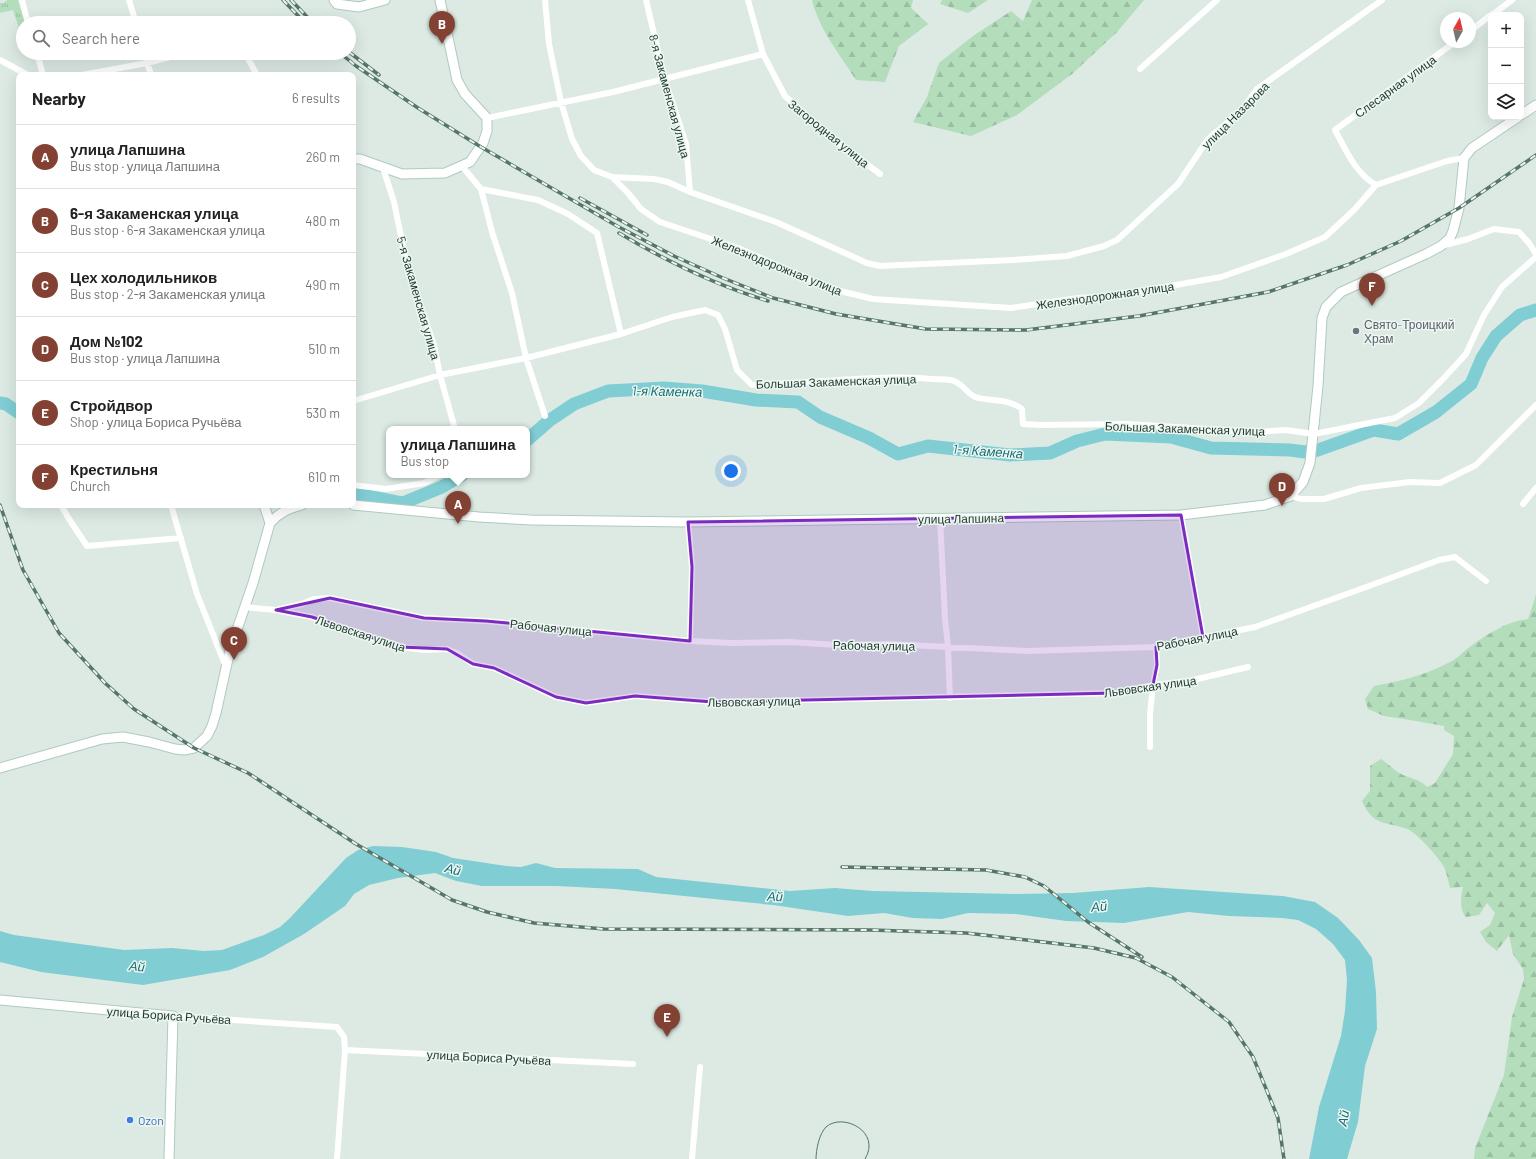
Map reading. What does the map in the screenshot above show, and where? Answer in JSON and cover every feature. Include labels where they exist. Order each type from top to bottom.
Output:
[{"type":"street","points":[[22,0],[26,16]]},
{"type":"street","points":[[129,0],[134,16]]},
{"type":"street","points":[[336,2],[359,7],[385,0]]},
{"type":"street","points":[[356,159],[402,174],[445,173],[470,162],[483,143],[487,131],[486,118],[465,94],[457,80],[440,0]]},
{"type":"street","points":[[545,0],[549,44],[561,102],[572,139],[581,156],[594,170],[612,177],[654,179],[668,182],[690,192]]},
{"type":"street","name":"8-я Закаменская улица","points":[[646,0],[665,80],[686,144],[690,192]]},
{"type":"street","name":"Загородная улица","points":[[748,0],[763,54],[785,96],[828,135],[880,174]]},
{"type":"street","points":[[1140,69],[1217,0]]},
{"type":"street","name":"улица Назарова","points":[[690,192],[776,222],[867,264],[880,266],[1066,256],[1104,246],[1117,240],[1178,184],[1208,139],[1241,111],[1257,89],[1382,0]]},
{"type":"street","points":[[1495,12],[1512,0]]},
{"type":"street","points":[[1476,26],[1488,17]]},
{"type":"street","name":"Слесарная улица","points":[[1376,185],[1368,180],[1349,156],[1335,130],[1447,48]]},
{"type":"street","points":[[486,118],[665,80],[763,54]]},
{"type":"street","points":[[0,60],[22,72]]},
{"type":"street","points":[[38,60],[42,72]]},
{"type":"street","points":[[146,60],[150,72]]},
{"type":"street","points":[[100,72],[147,64],[161,60]]},
{"type":"street","points":[[249,60],[255,72]]},
{"type":"street","points":[[1524,113],[1536,105]]},
{"type":"street","points":[[1441,246],[1450,238],[1459,208],[1464,158],[1472,148],[1514,120]]},
{"type":"street","points":[[1376,185],[1464,158]]},
{"type":"street","points":[[461,166],[481,189],[492,232],[512,293],[526,358],[545,416]]},
{"type":"street","name":"5-я Закаменская улица","points":[[383,168],[394,202],[407,266],[434,345],[440,375],[454,426]]},
{"type":"street","name":"Железнодорожная улица","points":[[612,177],[641,209],[660,222],[738,248],[815,282],[844,292],[873,299],[1011,308],[1078,298],[1114,296],[1221,277],[1286,254],[1325,237],[1354,210],[1376,185]]},
{"type":"street","points":[[356,400],[440,375],[526,358],[621,334],[597,233],[568,214],[538,200],[481,189]]},
{"type":"street","points":[[1291,496],[1303,482],[1310,463],[1314,434],[1322,318],[1326,307],[1341,292],[1395,269],[1441,246],[1494,229],[1519,232],[1536,254]]},
{"type":"street","name":"Большая Закаменская улица","points":[[621,334],[672,317],[705,310],[718,315],[725,329],[737,370],[752,385],[885,378],[916,378],[956,381],[974,397],[1015,403],[1022,409],[1023,424],[1127,424],[1256,432],[1286,430],[1314,434],[1395,418],[1419,403],[1466,354],[1484,315],[1502,287],[1536,257]]},
{"type":"street","name":"улица Лапшина","points":[[356,505],[478,517],[531,520],[688,522],[1181,515],[1265,505],[1291,496],[1301,499],[1324,499],[1361,488],[1410,482],[1440,483],[1476,465],[1536,404]]},
{"type":"street","points":[[356,485],[386,489],[424,484],[435,478]]},
{"type":"street","points":[[1522,504],[1536,488]]},
{"type":"street","points":[[64,508],[87,546],[181,538]]},
{"type":"street","points":[[173,508],[197,594],[226,667]]},
{"type":"street","points":[[265,508],[270,523]]},
{"type":"street","points":[[0,768],[102,739],[124,737],[175,749],[184,750],[194,748],[207,736],[212,726],[226,667],[270,523],[277,515],[291,508]]},
{"type":"street","points":[[1181,515],[1203,637]]},
{"type":"street","points":[[940,518],[950,698]]},
{"type":"street","points":[[688,522],[692,568],[690,641]]},
{"type":"street","name":"Рабочая улица","points":[[244,607],[276,610],[302,604],[314,599],[330,598],[424,618],[486,621],[690,641],[731,643],[790,642],[889,644],[1027,651],[1156,647],[1255,627],[1439,560],[1455,557],[1486,581]]},
{"type":"street","name":"Львовская улица","points":[[276,610],[312,617],[342,629],[400,647],[425,650],[447,649],[457,653],[474,664],[494,668],[556,697],[586,703],[635,696],[713,702],[950,698],[1004,695],[1116,694],[1153,685],[1189,681],[1248,666]]},
{"type":"street","points":[[1150,747],[1150,714],[1157,665],[1156,647]]},
{"type":"street","name":"улица Бориса Ручьёва","points":[[0,1000],[174,1016],[338,1027],[344,1037],[345,1050],[633,1064]]},
{"type":"street","points":[[169,1159],[174,1016]]},
{"type":"street","points":[[337,1159],[345,1050]]},
{"type":"street","points":[[692,1159],[700,1067]]},
{"type":"highlighted area","points":[[1181,515],[1203,637],[1156,647],[1157,665],[1153,685],[1116,693],[713,702],[635,696],[586,703],[556,697],[494,668],[473,664],[447,649],[400,647],[312,617],[276,610],[330,598],[424,618],[486,621],[690,641],[692,567],[688,522]]},
{"type":"green space","points":[[7,0],[18,0],[23,16],[16,16],[16,19],[13,10],[0,13],[0,3],[4,3]]},
{"type":"green space","points":[[812,0],[913,0],[911,8],[928,24],[899,46],[885,82],[856,80],[825,31],[815,11]]},
{"type":"green space","points":[[942,0],[988,0],[968,13],[940,4]]},
{"type":"green space","points":[[1032,0],[1144,0],[1117,32],[1072,74],[1017,115],[971,136],[913,122],[927,97],[939,63],[973,36],[1011,11],[1023,21]]},
{"type":"green space","points":[[1536,595],[1536,1159],[1474,1159],[1475,1148],[1504,1075],[1512,1017],[1524,979],[1523,969],[1513,954],[1509,935],[1497,951],[1486,942],[1480,932],[1490,925],[1495,913],[1487,903],[1479,915],[1466,917],[1461,907],[1463,887],[1450,888],[1444,867],[1432,852],[1411,831],[1381,822],[1376,819],[1366,809],[1362,801],[1370,791],[1370,766],[1381,759],[1399,773],[1417,780],[1427,787],[1435,783],[1453,754],[1454,736],[1444,730],[1444,726],[1384,716],[1368,709],[1365,699],[1374,686],[1432,671],[1455,659],[1488,634],[1520,620],[1528,619]]},
{"type":"water","name":"Ай","points":[[373,846],[402,847],[436,852],[453,858],[506,866],[521,867],[536,863],[555,868],[638,869],[656,877],[790,891],[835,888],[873,891],[1016,894],[1073,893],[1149,887],[1283,896],[1315,902],[1338,918],[1359,940],[1372,958],[1376,992],[1377,1029],[1365,1066],[1358,1122],[1347,1159],[1309,1159],[1319,1107],[1341,1036],[1345,1011],[1347,980],[1345,960],[1333,944],[1316,929],[1298,920],[1188,912],[1124,923],[1066,921],[1016,914],[968,913],[942,919],[913,918],[884,913],[848,916],[773,905],[615,889],[557,886],[482,886],[456,881],[435,873],[398,878],[369,885],[354,894],[345,906],[304,934],[263,957],[230,970],[143,985],[41,972],[0,962],[0,931],[14,935],[124,950],[172,948],[204,951],[222,950],[264,935],[280,927],[346,858],[358,850]]},
{"type":"waterway","name":"1-я Каменка","points":[[530,437],[550,420],[574,404],[608,391],[664,388],[702,391],[756,400],[798,402],[820,417],[869,438],[898,454],[928,446],[1010,455],[1050,453],[1077,441],[1105,434],[1171,437],[1211,448],[1290,450],[1305,452],[1318,450],[1374,430],[1398,434],[1436,412],[1471,384],[1482,358],[1496,336],[1520,315],[1536,310]]},
{"type":"waterway","name":"1-я Каменка","points":[[0,403],[6,404],[16,411]]},
{"type":"waterway","name":"1-я Каменка","points":[[356,494],[403,503],[442,487],[457,478]]},
{"type":"tram line","points":[[816,1159],[818,1142],[821,1134],[826,1127],[833,1123],[842,1122],[850,1123],[865,1133],[868,1140],[869,1149],[865,1159]]},
{"type":"railway","points":[[283,0],[298,16]]},
{"type":"railway","points":[[291,0],[306,16]]},
{"type":"railway","points":[[356,57],[379,75]]},
{"type":"railway","points":[[349,60],[418,108],[481,147],[617,226],[676,257],[773,298],[836,314],[926,329],[1026,330],[1139,316],[1268,292],[1347,265],[1401,241],[1459,208],[1536,155]]},
{"type":"railway","points":[[580,198],[647,235]]},
{"type":"railway","points":[[619,233],[691,272],[729,288],[768,301]]},
{"type":"railway","points":[[0,505],[23,570],[59,633],[105,683],[134,709],[194,748],[248,773],[356,844],[452,900],[487,912],[534,923],[604,929],[870,930],[966,933],[1094,948],[1136,958],[1172,977],[1229,1022],[1253,1057],[1278,1118],[1284,1159]]},
{"type":"railway","points":[[842,867],[986,870],[1025,877],[1044,886],[1088,922],[1142,957]]},
{"type":"place","name":"6-я Закаменская улица","points":[[442,44]]},
{"type":"place","name":"Крестильня","points":[[1372,306]]},
{"type":"place","name":"Свято-Троицкий Храм","points":[[1356,331]]},
{"type":"place","name":"Дом №102","points":[[1282,506]]},
{"type":"place","name":"улица Лапшина","points":[[458,524]]},
{"type":"place","name":"Цех холодильников","points":[[234,660]]},
{"type":"place","name":"Стройдвор","points":[[667,1037]]},
{"type":"place","name":"Ozon","points":[[130,1120]]}]
